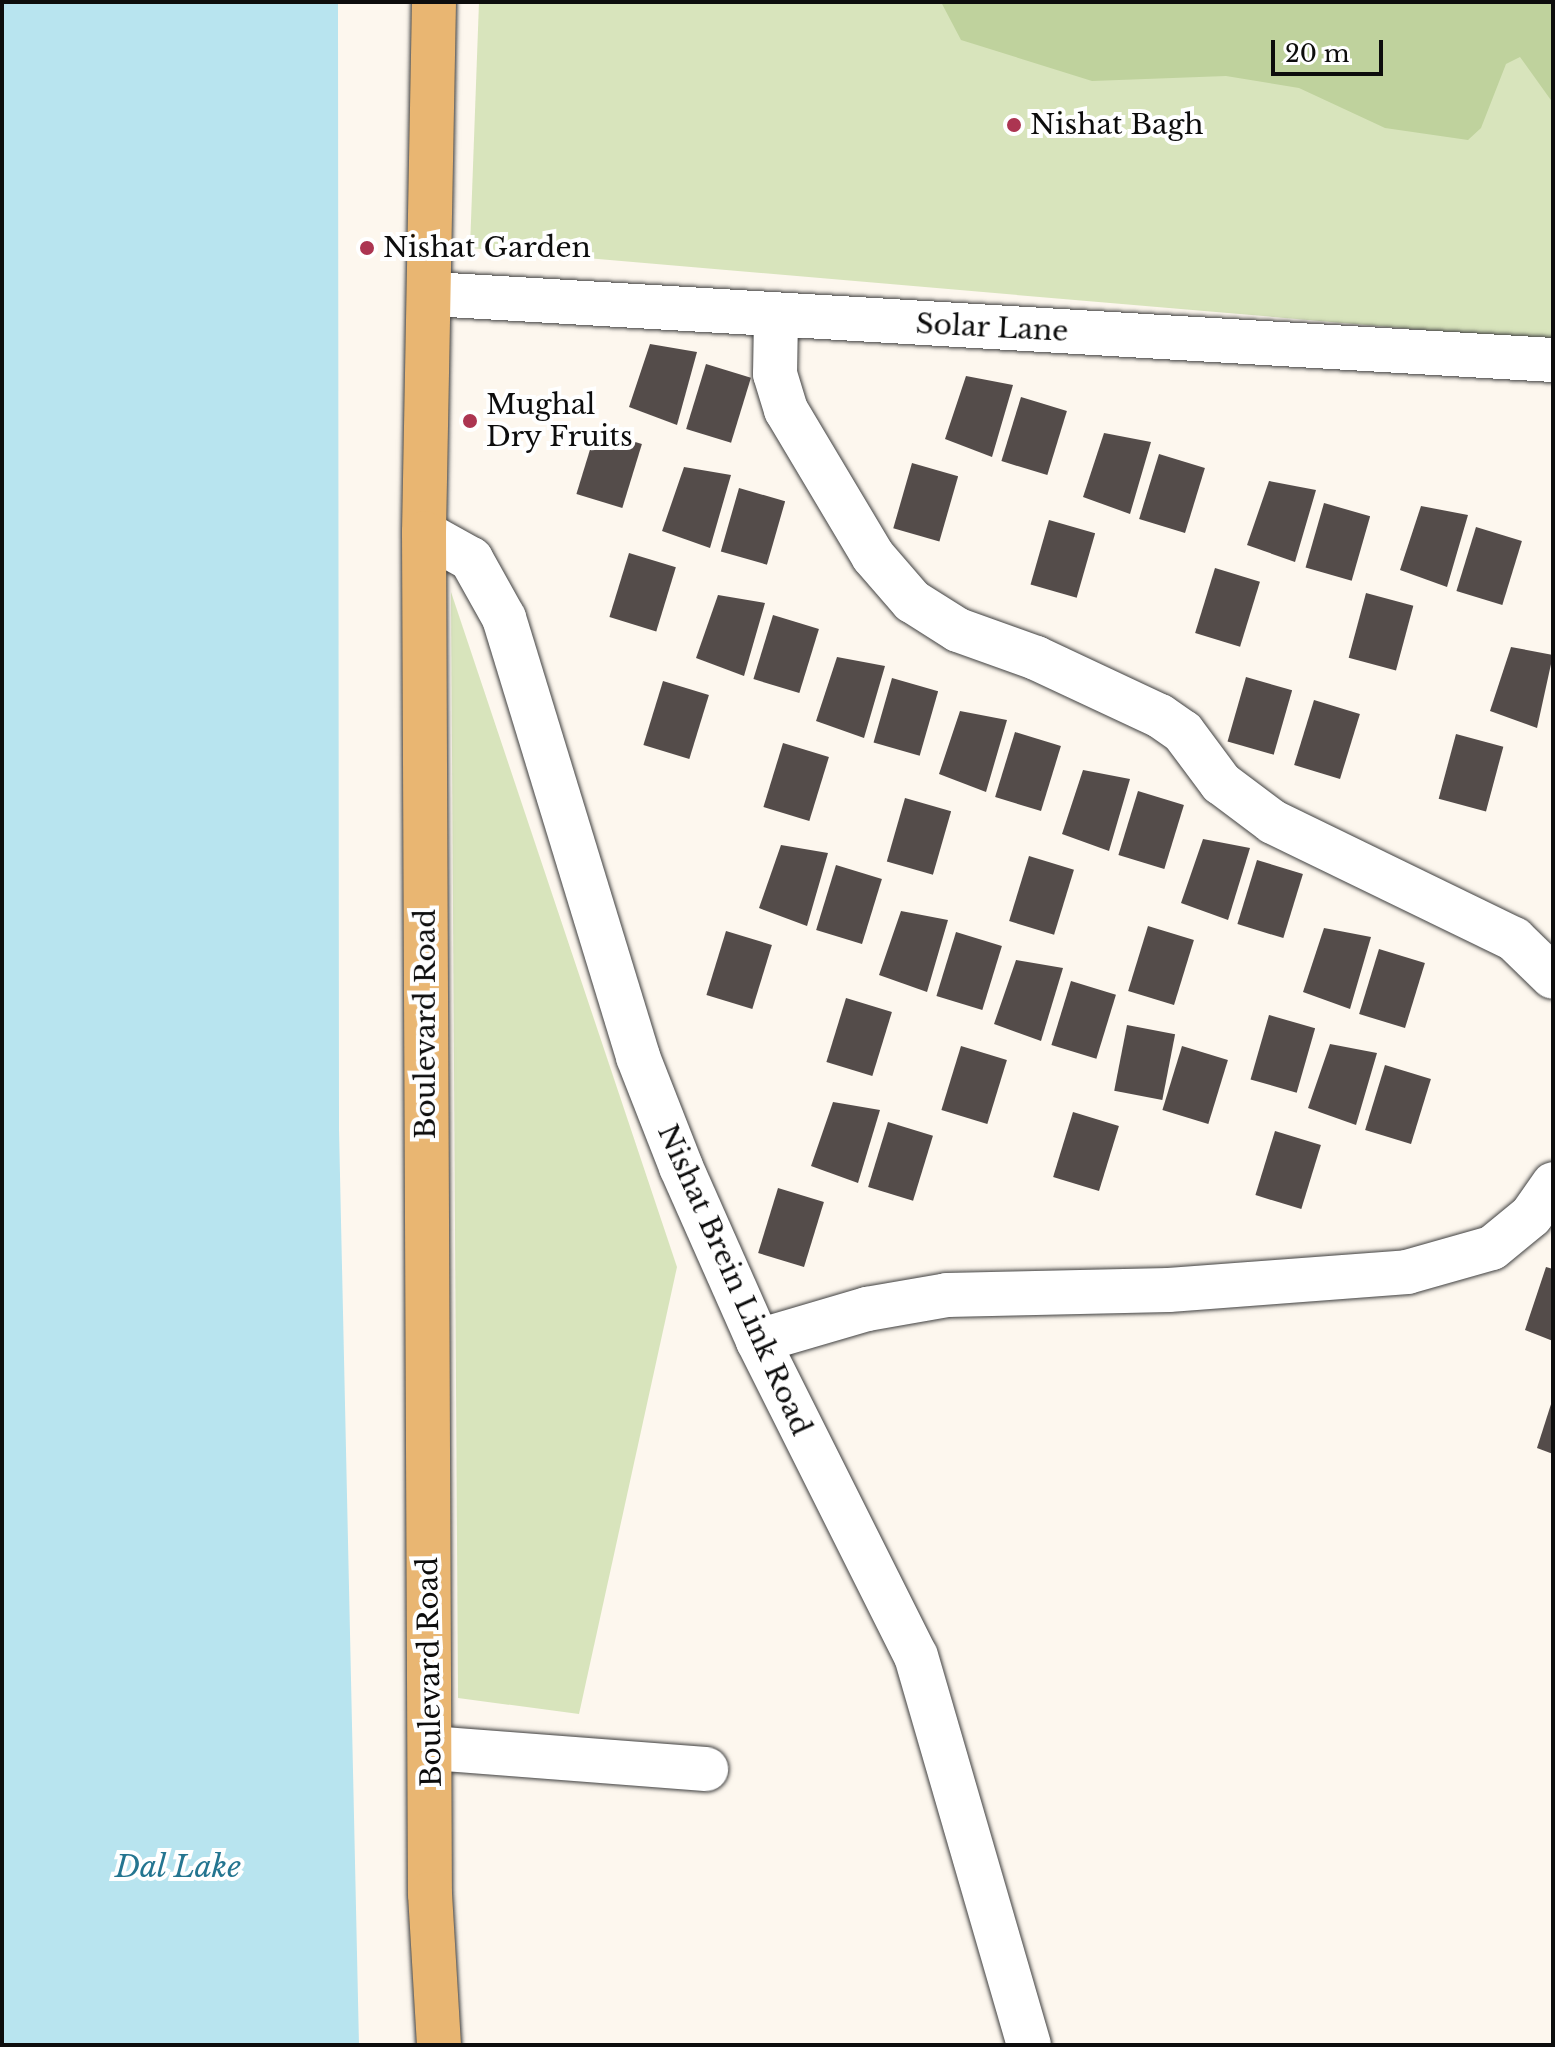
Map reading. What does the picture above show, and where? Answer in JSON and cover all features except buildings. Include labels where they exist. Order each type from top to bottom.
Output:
[{"type":"main road","name":"Boulevard Road","points":[[434,2],[432,294],[424,533],[432,1748],[430,1894],[439,2045]]},
{"type":"street","name":"Solar Lane","points":[[432,294],[776,318],[1553,360]]},
{"type":"street","points":[[776,318],[775,374],[786,410],[873,556],[912,601],[958,630],[1036,658],[1160,716],[1183,732],[1221,783],[1273,822],[1514,939],[1553,977]]},
{"type":"street","name":"Nishat Brein Link Road","points":[[424,533],[471,559],[504,618],[638,1057],[758,1341],[916,1656],[1029,2045]]},
{"type":"street","points":[[758,1341],[867,1309],[947,1295],[1169,1290],[1407,1272],[1492,1248],[1531,1216],[1553,1184]]},
{"type":"street","points":[[432,1748],[706,1769]]},
{"type":"green space","name":"Nishat Bagh","points":[[479,2],[1553,2],[1553,341],[470,248]]},
{"type":"green space","points":[[941,2],[1553,2],[1553,103],[1520,57],[1506,64],[1481,128],[1468,140],[1385,128],[1299,88],[1226,76],[1092,81],[961,40]]},
{"type":"green space","points":[[451,592],[677,1267],[579,1714],[458,1698]]},
{"type":"water","name":"Dal Lake","points":[[2,2],[338,2],[339,1129],[359,2045],[2,2045]]},
{"type":"place","name":"Nishat Bagh","points":[[1014,125]]},
{"type":"place","name":"Nishat Garden","points":[[367,248]]},
{"type":"place","name":"Mughal Dry Fruits","points":[[470,421]]}]
